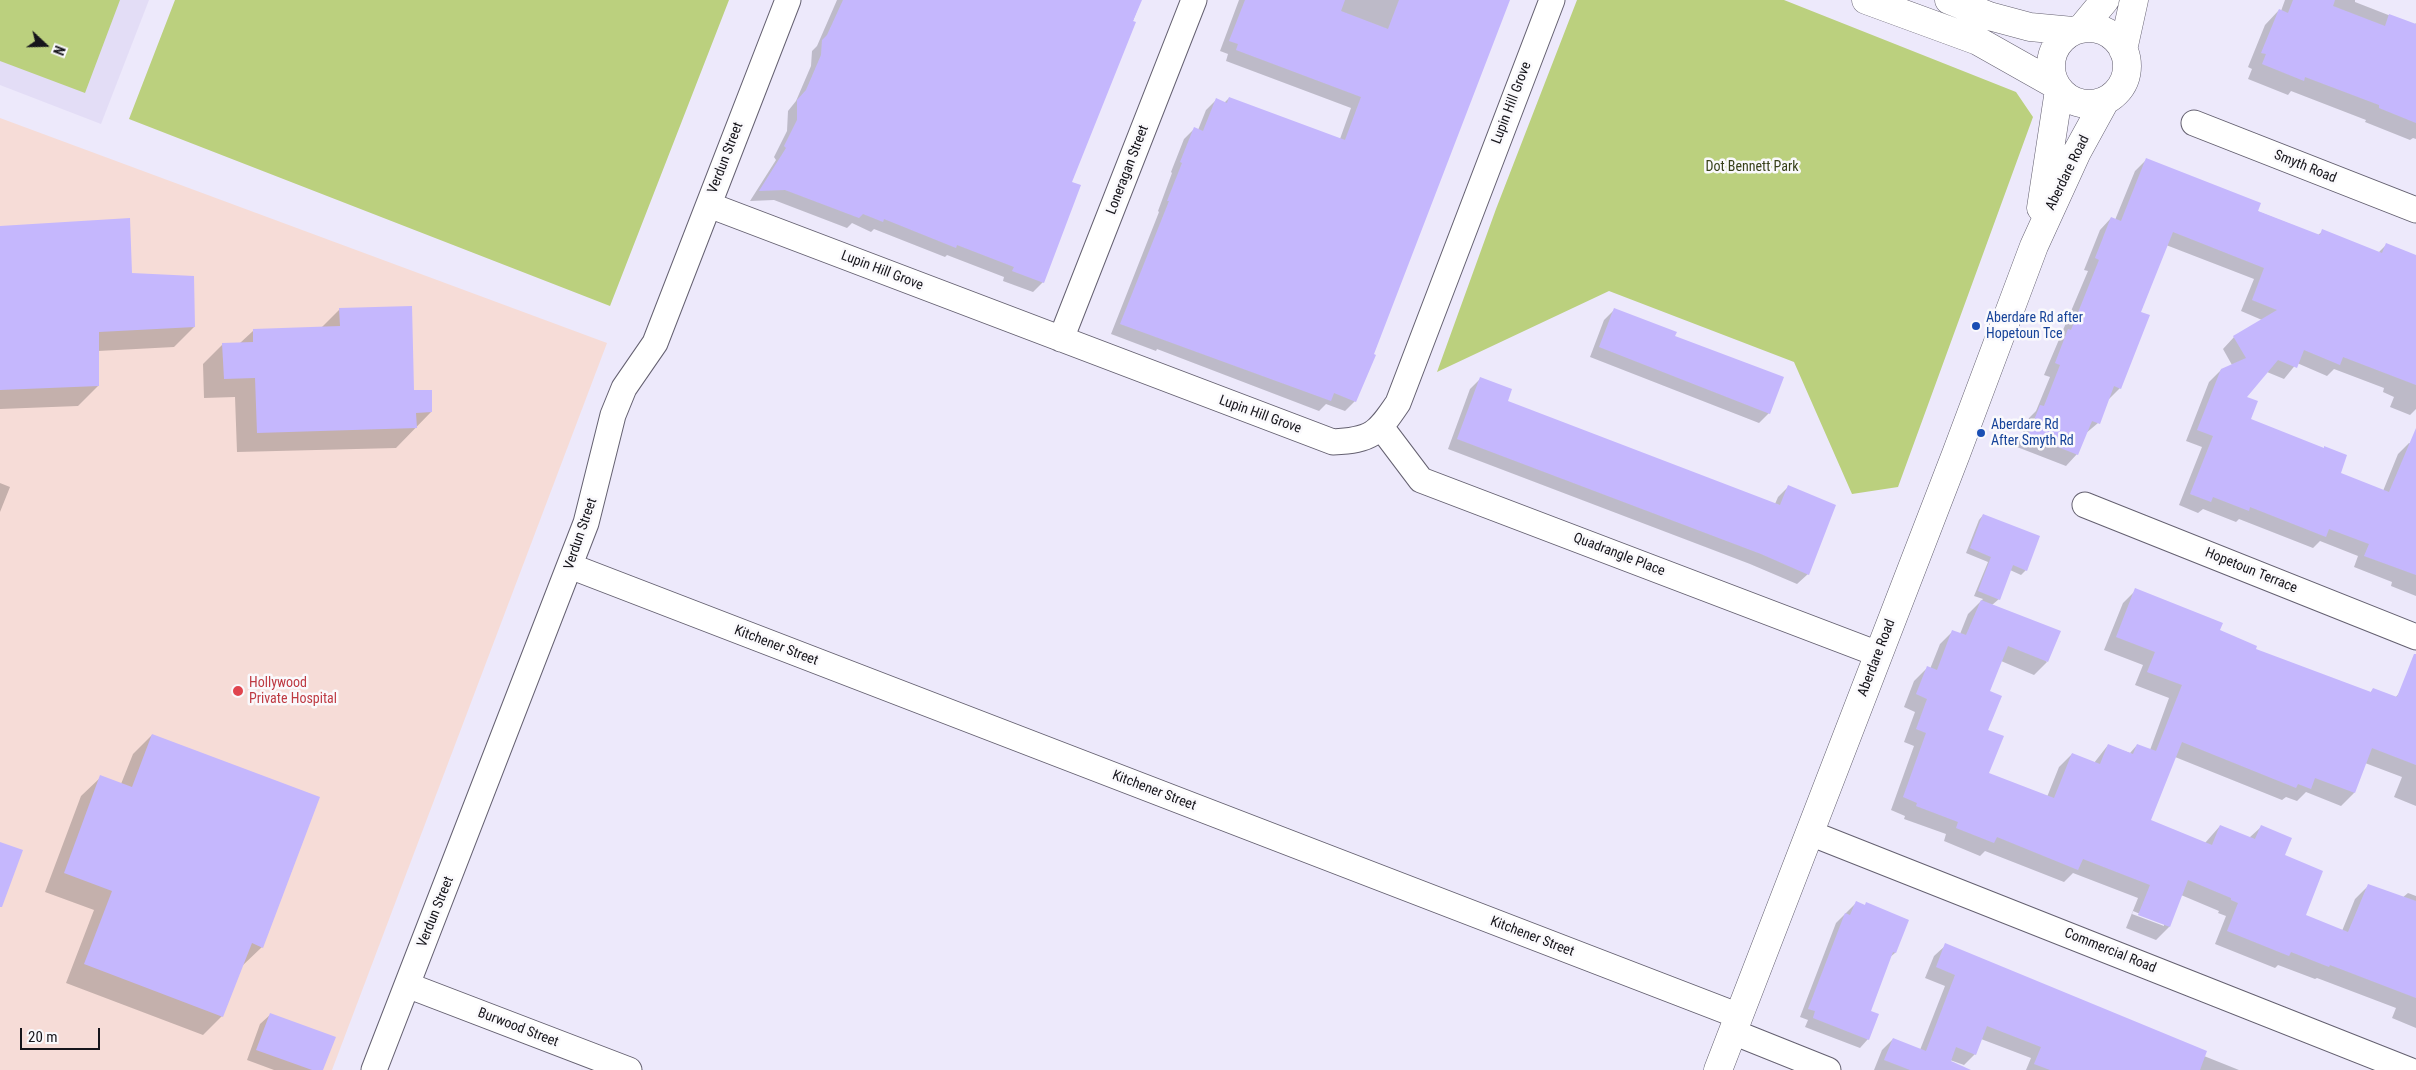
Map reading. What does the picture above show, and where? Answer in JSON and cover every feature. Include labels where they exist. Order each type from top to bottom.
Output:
[{"type":"main road","points":[[1866,0],[1978,41],[2058,87]]},
{"type":"main road","points":[[1949,0],[1989,16],[2030,28],[2077,30],[2092,28],[2111,34],[2124,50],[2127,62],[2126,74],[2118,89],[2105,101],[2085,104],[2066,97],[2058,87],[2052,73],[2051,61],[2055,49],[2063,39],[2077,30],[2106,0]]},
{"type":"main road","points":[[2124,50],[2134,0]]},
{"type":"main road","name":"Aberdare Road","points":[[2034,246],[2052,142],[2058,87]]},
{"type":"main road","name":"Aberdare Road","points":[[1718,1070],[2034,246],[2077,152],[2105,101]]},
{"type":"street","name":"Verdun Street","points":[[374,1070],[570,566],[593,500],[605,441],[613,414],[624,388],[655,343],[788,0]]},
{"type":"street","name":"Loneragan Street","points":[[1061,339],[1194,0]]},
{"type":"street","name":"Lupin Hill Grove","points":[[708,204],[1333,442],[1359,441],[1381,427],[1398,402],[1552,0]]},
{"type":"street","name":"Smyth Road","points":[[2194,122],[2416,210]]},
{"type":"street","name":"Quadrangle Place","points":[[1381,427],[1422,480],[1878,654]]},
{"type":"street","name":"Hopetoun Terrace","points":[[2085,505],[2416,636]]},
{"type":"street","name":"Kitchener Street","points":[[570,566],[1736,1024],[1828,1070]]},
{"type":"street","name":"Commercial Road","points":[[1810,833],[2409,1070]]},
{"type":"street","name":"Burwood Street","points":[[407,985],[629,1070]]},
{"type":"shaded area","points":[[0,0],[149,0],[101,124],[0,85]]},
{"type":"shaded area","name":"Hollywood Private Hospital","points":[[0,118],[607,343],[332,1070],[0,1070]]},
{"type":"green space","points":[[0,0],[120,0],[85,93],[0,61]]},
{"type":"green space","points":[[175,0],[729,0],[610,306],[129,119]]},
{"type":"green space","name":"Dot Bennett Park","points":[[1577,0],[1784,0],[2016,92],[2033,117],[1898,487],[1852,494],[1794,362],[1609,291],[1437,372],[1496,209]]},
{"type":"building","points":[[843,0],[1142,0],[1133,21],[1136,22],[1072,182],[1081,185],[1044,283],[1012,271],[1014,267],[957,245],[956,248],[884,219],[883,222],[863,214],[859,218],[785,190],[759,191],[786,148],[784,146],[797,120],[797,100],[806,90],[821,55],[822,40],[827,35]]},
{"type":"building","points":[[1245,0],[1345,0],[1341,11],[1388,29],[1399,0],[1510,0],[1374,354],[1376,355],[1356,402],[1334,393],[1331,401],[1120,324],[1169,201],[1167,201],[1182,163],[1180,162],[1194,127],[1203,131],[1216,98],[1227,103],[1229,97],[1345,140],[1361,97],[1236,50],[1238,44],[1229,41]]},
{"type":"building","points":[[2293,0],[2335,0],[2333,6],[2385,26],[2389,14],[2416,24],[2416,123],[2379,108],[2379,105],[2305,77],[2304,81],[2262,64],[2266,54],[2261,53],[2279,9],[2288,13]]},
{"type":"building","points":[[2146,158],[2261,203],[2258,211],[2320,235],[2322,229],[2382,253],[2386,243],[2416,255],[2416,385],[2343,357],[2340,365],[2304,350],[2297,368],[2278,360],[2247,397],[2258,401],[2251,419],[2324,448],[2324,446],[2347,455],[2341,473],[2389,492],[2416,428],[2416,575],[2364,556],[2369,544],[2329,529],[2326,537],[2250,507],[2249,511],[2213,497],[2211,502],[2190,494],[2213,436],[2197,430],[2221,369],[2246,358],[2233,336],[2277,310],[2252,300],[2264,268],[2173,232],[2141,312],[2150,315],[2121,389],[2114,386],[2100,424],[2092,421],[2078,455],[2028,435],[2040,405],[2044,406],[2060,365],[2055,363],[2068,329],[2071,330],[2099,260],[2095,258],[2111,217],[2121,221]]},
{"type":"building","points":[[130,218],[132,273],[194,276],[195,327],[99,332],[99,386],[0,390],[0,226]]},
{"type":"building","points":[[412,306],[414,390],[432,390],[432,412],[416,413],[417,428],[257,433],[255,378],[224,379],[222,343],[253,342],[253,329],[340,326],[339,308]]},
{"type":"building","points":[[1614,308],[1677,332],[1675,336],[1784,377],[1770,414],[1599,347]]},
{"type":"building","points":[[1480,377],[1512,389],[1508,401],[1780,505],[1788,485],[1836,505],[1809,575],[1761,554],[1457,439]]},
{"type":"building","points":[[1983,514],[2040,536],[2027,571],[2013,565],[2000,600],[1978,591],[1991,557],[1970,548]]},
{"type":"building","points":[[2135,588],[2223,623],[2220,630],[2257,646],[2256,649],[2371,692],[2373,688],[2397,697],[2414,654],[2416,654],[2416,765],[2372,748],[2355,793],[2315,778],[2311,789],[2298,784],[2296,788],[2182,742],[2151,820],[2212,845],[2220,825],[2255,839],[2261,825],[2292,838],[2285,855],[2323,871],[2306,915],[2348,932],[2368,884],[2416,901],[2416,998],[2291,952],[2289,956],[2227,931],[2238,903],[2231,900],[2231,898],[2188,880],[2170,927],[2138,915],[2150,885],[2083,859],[2078,870],[1997,837],[1994,843],[1956,828],[1958,822],[1916,806],[1917,803],[1903,797],[1926,733],[1916,729],[1927,699],[1916,694],[1927,666],[1937,670],[1952,630],[1966,635],[1981,600],[2061,631],[2048,662],[2008,646],[1990,691],[2002,696],[1988,730],[2004,736],[1989,773],[2054,798],[2072,753],[2100,764],[2108,744],[2133,754],[2137,744],[2156,751],[2182,685],[2147,672],[2155,652],[2116,637]]},
{"type":"building","points":[[152,734],[320,797],[263,948],[252,943],[223,1017],[84,964],[112,891],[64,873],[100,775],[132,787]]},
{"type":"building","points":[[0,842],[23,850],[2,907],[0,907]]},
{"type":"building","points":[[1856,901],[1865,905],[1866,902],[1909,920],[1896,953],[1893,952],[1871,1011],[1879,1014],[1869,1040],[1813,1018],[1815,1011],[1808,1009],[1845,913],[1850,915]]},
{"type":"building","points":[[1945,943],[2207,1051],[2200,1070],[2050,1070],[2034,1064],[2041,1047],[1987,1026],[1976,1055],[1956,1047],[1951,1061],[1971,1070],[1910,1070],[1884,1060],[1893,1038],[1926,1051],[1955,975],[1936,967]]},
{"type":"building","points":[[270,1013],[336,1037],[323,1070],[312,1070],[256,1050]]},
{"type":"place","name":"Aberdare Rd after Hopetoun Tce","points":[[1976,326]]},
{"type":"place","name":"Aberdare Rd After Smyth Rd","points":[[1981,433]]},
{"type":"place","name":"Hollywood Private Hospital","points":[[238,691]]}]
